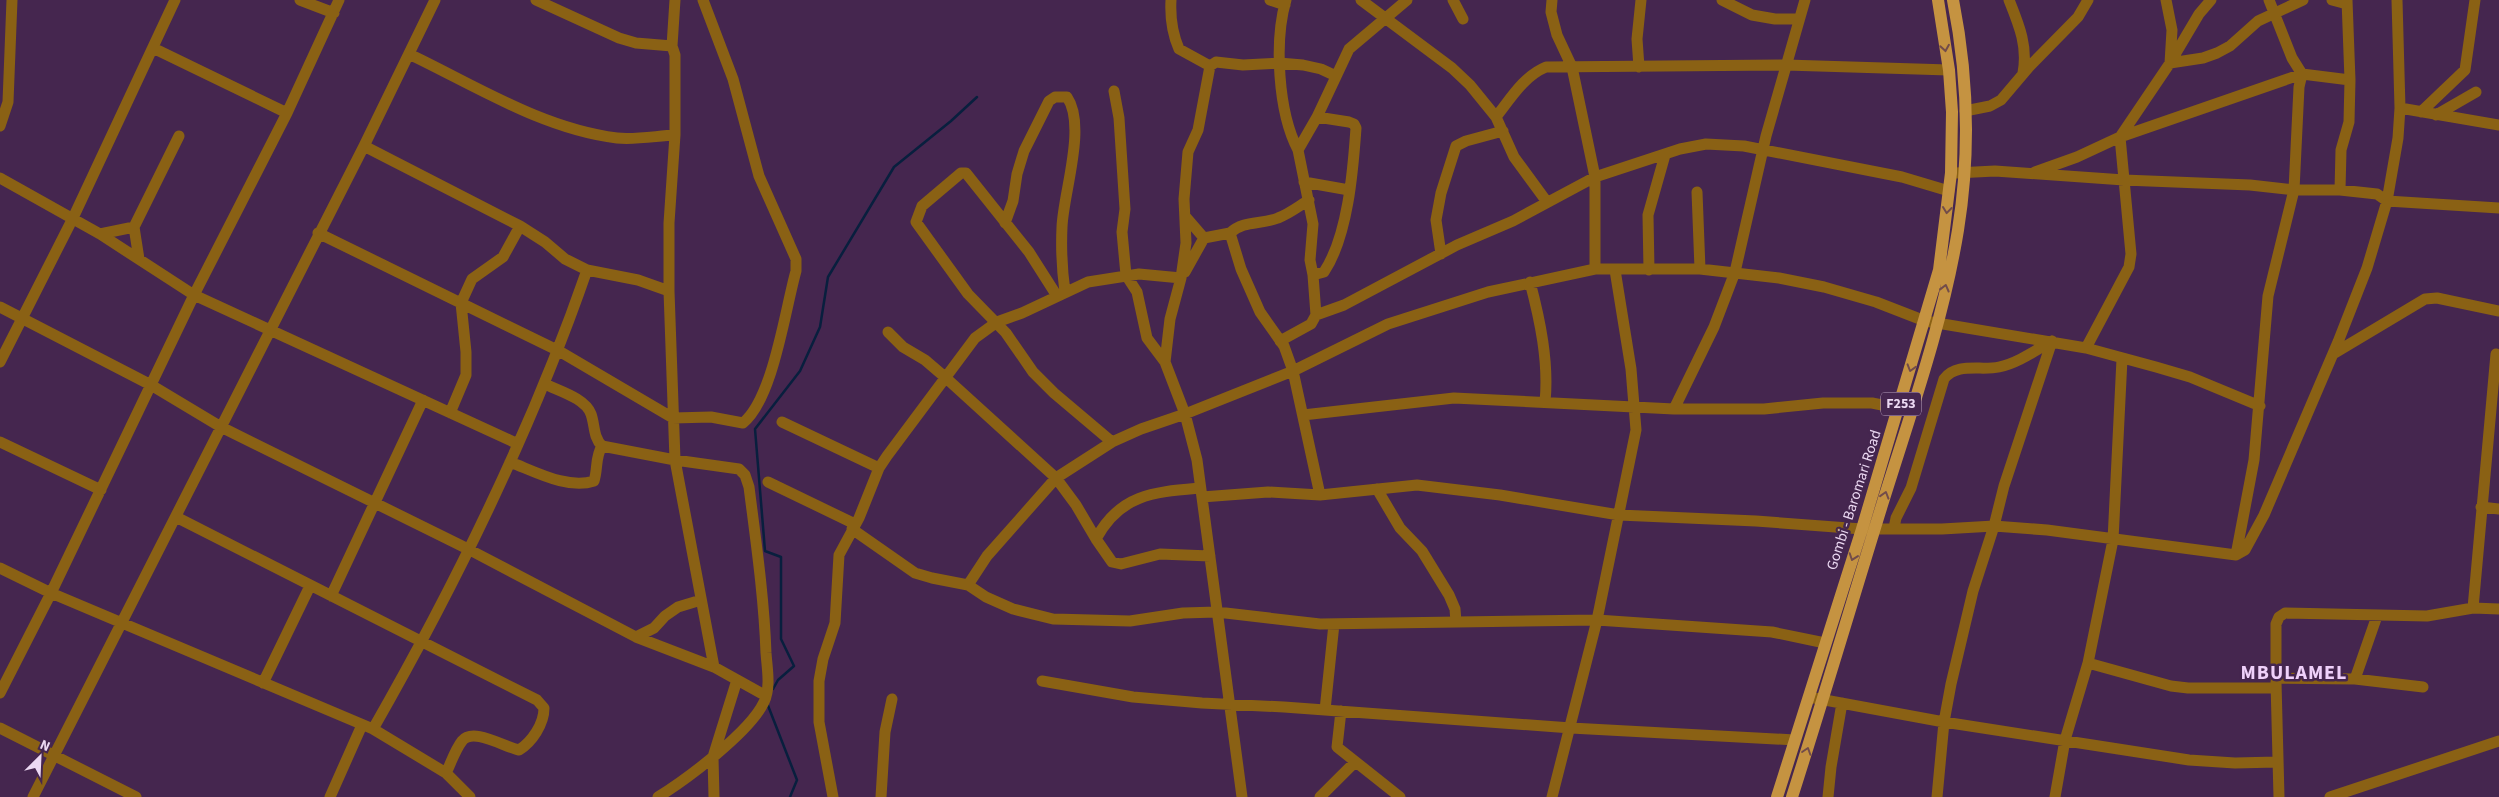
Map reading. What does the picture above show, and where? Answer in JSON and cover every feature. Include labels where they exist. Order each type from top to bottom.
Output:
[{"type":"main road","name":"Gombi - Baromari Road","points":[[1931,321],[1951,173],[1952,112],[1949,70],[1938,0]]},
{"type":"main road","name":"Gombi - Baromari Road","points":[[1792,797],[1823,700],[1869,529],[1931,321],[1954,252],[1964,172],[1965,111],[1963,70],[1953,0]]},
{"type":"main road","name":"Gombi - Baromari Road","points":[[1777,797],[1825,643],[1869,529]]},
{"type":"street","points":[[0,126],[8,102],[12,0]]},
{"type":"street","points":[[0,362],[73,218],[175,0]]},
{"type":"street","points":[[300,0],[334,13]]},
{"type":"street","points":[[0,692],[51,594],[194,295],[287,113],[339,0]]},
{"type":"street","points":[[33,797],[123,624],[318,233],[364,146],[435,0]]},
{"type":"street","points":[[536,0],[619,38],[636,43],[672,46]]},
{"type":"street","points":[[675,0],[672,46],[675,55],[674,135],[669,223],[669,291],[675,460],[714,666]]},
{"type":"street","points":[[318,233],[559,351],[673,418],[711,417],[743,423],[751,416],[767,384],[796,271],[791,247],[759,176],[733,79],[703,0]]},
{"type":"street","points":[[1171,0],[1170,13],[1173,34],[1179,49],[1210,66]]},
{"type":"street","points":[[1270,0],[1286,2],[1279,35],[1280,63],[1291,136],[1298,150],[1314,224],[1310,260],[1316,315],[1311,324],[1280,341]]},
{"type":"street","points":[[1361,0],[1452,68],[1470,84],[1496,117],[1514,157],[1547,202]]},
{"type":"street","points":[[1298,150],[1317,117],[1350,49],[1407,0]]},
{"type":"street","points":[[1453,0],[1463,19]]},
{"type":"street","points":[[1552,0],[1551,12],[1557,35],[1572,69],[1595,177],[1595,269]]},
{"type":"street","points":[[1639,67],[1636,39],[1641,0]]},
{"type":"street","points":[[1722,0],[1752,14],[1775,18],[1799,18]]},
{"type":"street","points":[[1674,409],[1714,327],[1735,272],[1786,65],[1805,0]]},
{"type":"street","points":[[2009,0],[2022,32],[2026,56],[2023,73]]},
{"type":"street","points":[[1965,111],[1990,106],[2001,100],[2023,73],[2078,17],[2088,0]]},
{"type":"street","points":[[2166,0],[2172,30],[2170,64]]},
{"type":"street","points":[[2198,14],[2201,0]]},
{"type":"street","points":[[2086,348],[2129,267],[2131,254],[2120,137],[2170,64],[2198,14],[2211,0]]},
{"type":"street","points":[[2236,555],[2254,460],[2268,296],[2294,190],[2299,87],[2302,74],[2274,14],[2270,0]]},
{"type":"street","points":[[2170,64],[2203,58],[2224,50],[2258,20],[2303,0]]},
{"type":"street","points":[[2332,0],[2347,2],[2350,80],[2348,122],[2341,150],[2340,190]]},
{"type":"street","points":[[1096,539],[1102,528],[1120,508],[1132,500],[1149,494],[1268,492],[1320,495],[1417,485],[1450,487],[1620,515],[1756,521],[1869,529],[1942,529],[1994,526],[2047,530],[2236,555],[2245,550],[2264,515],[2333,354],[2367,268],[2387,201],[2398,138],[2400,108],[2397,0]]},
{"type":"street","points":[[2422,112],[2465,70],[2475,0]]},
{"type":"street","points":[[153,48],[287,113]]},
{"type":"street","points":[[409,54],[538,117],[575,130],[619,138],[674,135]]},
{"type":"street","points":[[1166,362],[1170,319],[1181,278],[1186,243],[1184,199],[1188,152],[1198,130],[1210,66],[1216,62],[1257,65],[1280,63],[1321,69],[1336,76]]},
{"type":"street","points":[[1496,117],[1526,80],[1535,72],[1546,67],[1572,69],[1786,65],[1949,70]]},
{"type":"street","points":[[2033,173],[2077,157],[2120,137],[2302,74],[2350,80]]},
{"type":"street","points":[[1114,91],[1119,118],[1126,208],[1122,232],[1126,275],[1137,292],[1147,338],[1166,362],[1185,414],[1197,460],[1242,797]]},
{"type":"street","points":[[2436,115],[2476,92]]},
{"type":"street","points":[[1005,223],[1013,201],[1017,174],[1024,151],[1049,101],[1055,97],[1067,97],[1074,127],[1073,156],[1062,226],[1061,294]]},
{"type":"street","points":[[2400,108],[2499,125]]},
{"type":"street","points":[[1313,275],[1324,272],[1338,242],[1354,156],[1354,124],[1317,117]]},
{"type":"street","points":[[1441,254],[1436,220],[1441,193],[1456,146],[1466,141],[1503,132]]},
{"type":"street","points":[[139,259],[134,227],[180,136]]},
{"type":"street","points":[[1316,315],[1344,306],[1441,254],[1513,221],[1595,177],[1680,149],[1706,144],[1729,144],[1902,177],[1949,191]]},
{"type":"street","points":[[364,146],[520,226],[545,242],[565,259],[587,270],[638,280],[669,291]]},
{"type":"street","points":[[1649,270],[1648,215],[1665,155]]},
{"type":"street","points":[[1951,173],[1995,171],[2124,180],[2250,185],[2294,190],[2340,190],[2377,194],[2387,201],[2499,208]]},
{"type":"street","points":[[1061,294],[966,173],[960,173],[922,206],[916,222],[968,294],[997,322],[1033,372],[1054,393],[1112,442]]},
{"type":"street","points":[[0,178],[100,234],[194,295],[518,444]]},
{"type":"street","points":[[1304,182],[1349,190]]},
{"type":"street","points":[[1697,192],[1700,269]]},
{"type":"street","points":[[1181,278],[1204,238],[1230,233],[1236,227],[1249,223],[1277,219],[1309,200]]},
{"type":"street","points":[[1186,216],[1204,238]]},
{"type":"street","points":[[450,413],[466,370],[461,302],[472,279],[503,257],[520,226]]},
{"type":"street","points":[[100,234],[134,227]]},
{"type":"street","points":[[1230,233],[1241,269],[1260,312],[1280,341],[1293,371],[1320,495]]},
{"type":"street","points":[[968,585],[987,556],[1056,478],[1112,442],[1141,429],[1185,414],[1293,371],[1388,324],[1488,292],[1595,269],[1700,269],[1735,272],[1824,287],[1931,321],[2086,348],[2190,377],[2260,406]]},
{"type":"street","points":[[330,797],[368,727],[422,643],[468,549],[546,384],[587,270]]},
{"type":"street","points":[[1552,797],[1597,620],[1636,430],[1631,368],[1615,270]]},
{"type":"street","points":[[833,797],[819,722],[820,681],[823,659],[835,623],[839,555],[854,527],[879,468],[975,338],[997,322],[1022,313],[1088,282],[1126,275],[1154,275],[1181,278]]},
{"type":"street","points":[[1530,282],[1541,329],[1547,384],[1545,402]]},
{"type":"street","points":[[2333,354],[2425,299],[2437,298],[2499,311]]},
{"type":"street","points":[[0,308],[22,317],[151,384],[221,427],[468,549],[636,637],[714,666],[766,696]]},
{"type":"street","points":[[888,332],[903,347],[924,360],[946,378],[1056,478],[1076,505],[1112,562],[1121,564],[1160,554],[1210,556]]},
{"type":"street","points":[[1937,797],[1944,722],[1970,601],[1994,526],[2004,486],[2052,341]]},
{"type":"street","points":[[1894,528],[1896,518],[1911,488],[1944,379],[1950,372],[1964,368],[2000,367],[2052,341]]},
{"type":"street","points":[[2473,608],[2481,507],[2496,417],[2496,354]]},
{"type":"street","points":[[2055,797],[2065,740],[2088,663],[2113,540],[2122,359]]},
{"type":"street","points":[[546,384],[570,396],[590,412],[596,441],[602,446],[675,460],[739,469],[745,475],[749,487],[764,600],[766,696],[758,711],[748,723],[713,758],[658,797]]},
{"type":"street","points":[[1303,415],[1454,398],[1674,409],[1764,409],[1839,403],[1872,403],[1905,409]]},
{"type":"street","points":[[331,596],[423,400]]},
{"type":"street","points":[[782,422],[879,468]]},
{"type":"street","points":[[0,442],[101,490]]},
{"type":"street","points":[[510,462],[565,481],[588,483],[594,480],[596,476],[597,458],[602,446]]},
{"type":"street","points":[[768,482],[854,527],[915,573],[968,585],[986,597],[1013,609],[1053,619],[1130,621],[1183,613],[1217,612],[1320,624],[1597,620],[1772,632],[1825,643]]},
{"type":"street","points":[[1377,489],[1400,528],[1422,552],[1449,595],[1455,609],[1456,622]]},
{"type":"street","points":[[2481,507],[2499,509]]},
{"type":"street","points":[[176,517],[536,700],[544,708],[544,717],[528,745],[519,750],[482,736],[470,735],[463,740],[446,773]]},
{"type":"street","points":[[0,568],[51,594],[368,727],[446,773],[470,797]]},
{"type":"street","points":[[263,682],[310,586]]},
{"type":"street","points":[[636,637],[654,628],[665,616],[678,608],[701,600]]},
{"type":"street","points":[[2279,797],[2276,624],[2279,617],[2286,613],[2427,616],[2473,608],[2499,610]]},
{"type":"street","points":[[2355,678],[2377,616]]},
{"type":"street","points":[[1325,710],[1334,624]]},
{"type":"street","points":[[2088,663],[2171,686],[2276,683],[2355,678],[2422,687]]},
{"type":"street","points":[[714,797],[713,758],[737,680]]},
{"type":"street","points":[[1042,681],[1133,697],[1571,728],[1795,740]]},
{"type":"street","points":[[1808,697],[1944,722],[2189,760],[2235,763],[2277,762]]},
{"type":"street","points":[[881,797],[884,732],[892,698]]},
{"type":"street","points":[[1828,797],[1842,703]]},
{"type":"street","points":[[1341,711],[1337,747],[1354,763],[1400,797]]},
{"type":"street","points":[[0,728],[136,797]]},
{"type":"street","points":[[2332,797],[2499,741]]},
{"type":"street","points":[[1320,797],[1354,763]]},
{"type":"waterway","points":[[773,689],[778,680],[794,666],[781,639],[781,557],[765,551],[755,429],[800,371],[820,327],[828,277],[894,167],[951,121],[977,97]]},
{"type":"waterway","points":[[767,703],[797,780],[790,797]]},
{"type":"district","name":"MBULAMEL","points":[[2294,673]]}]
